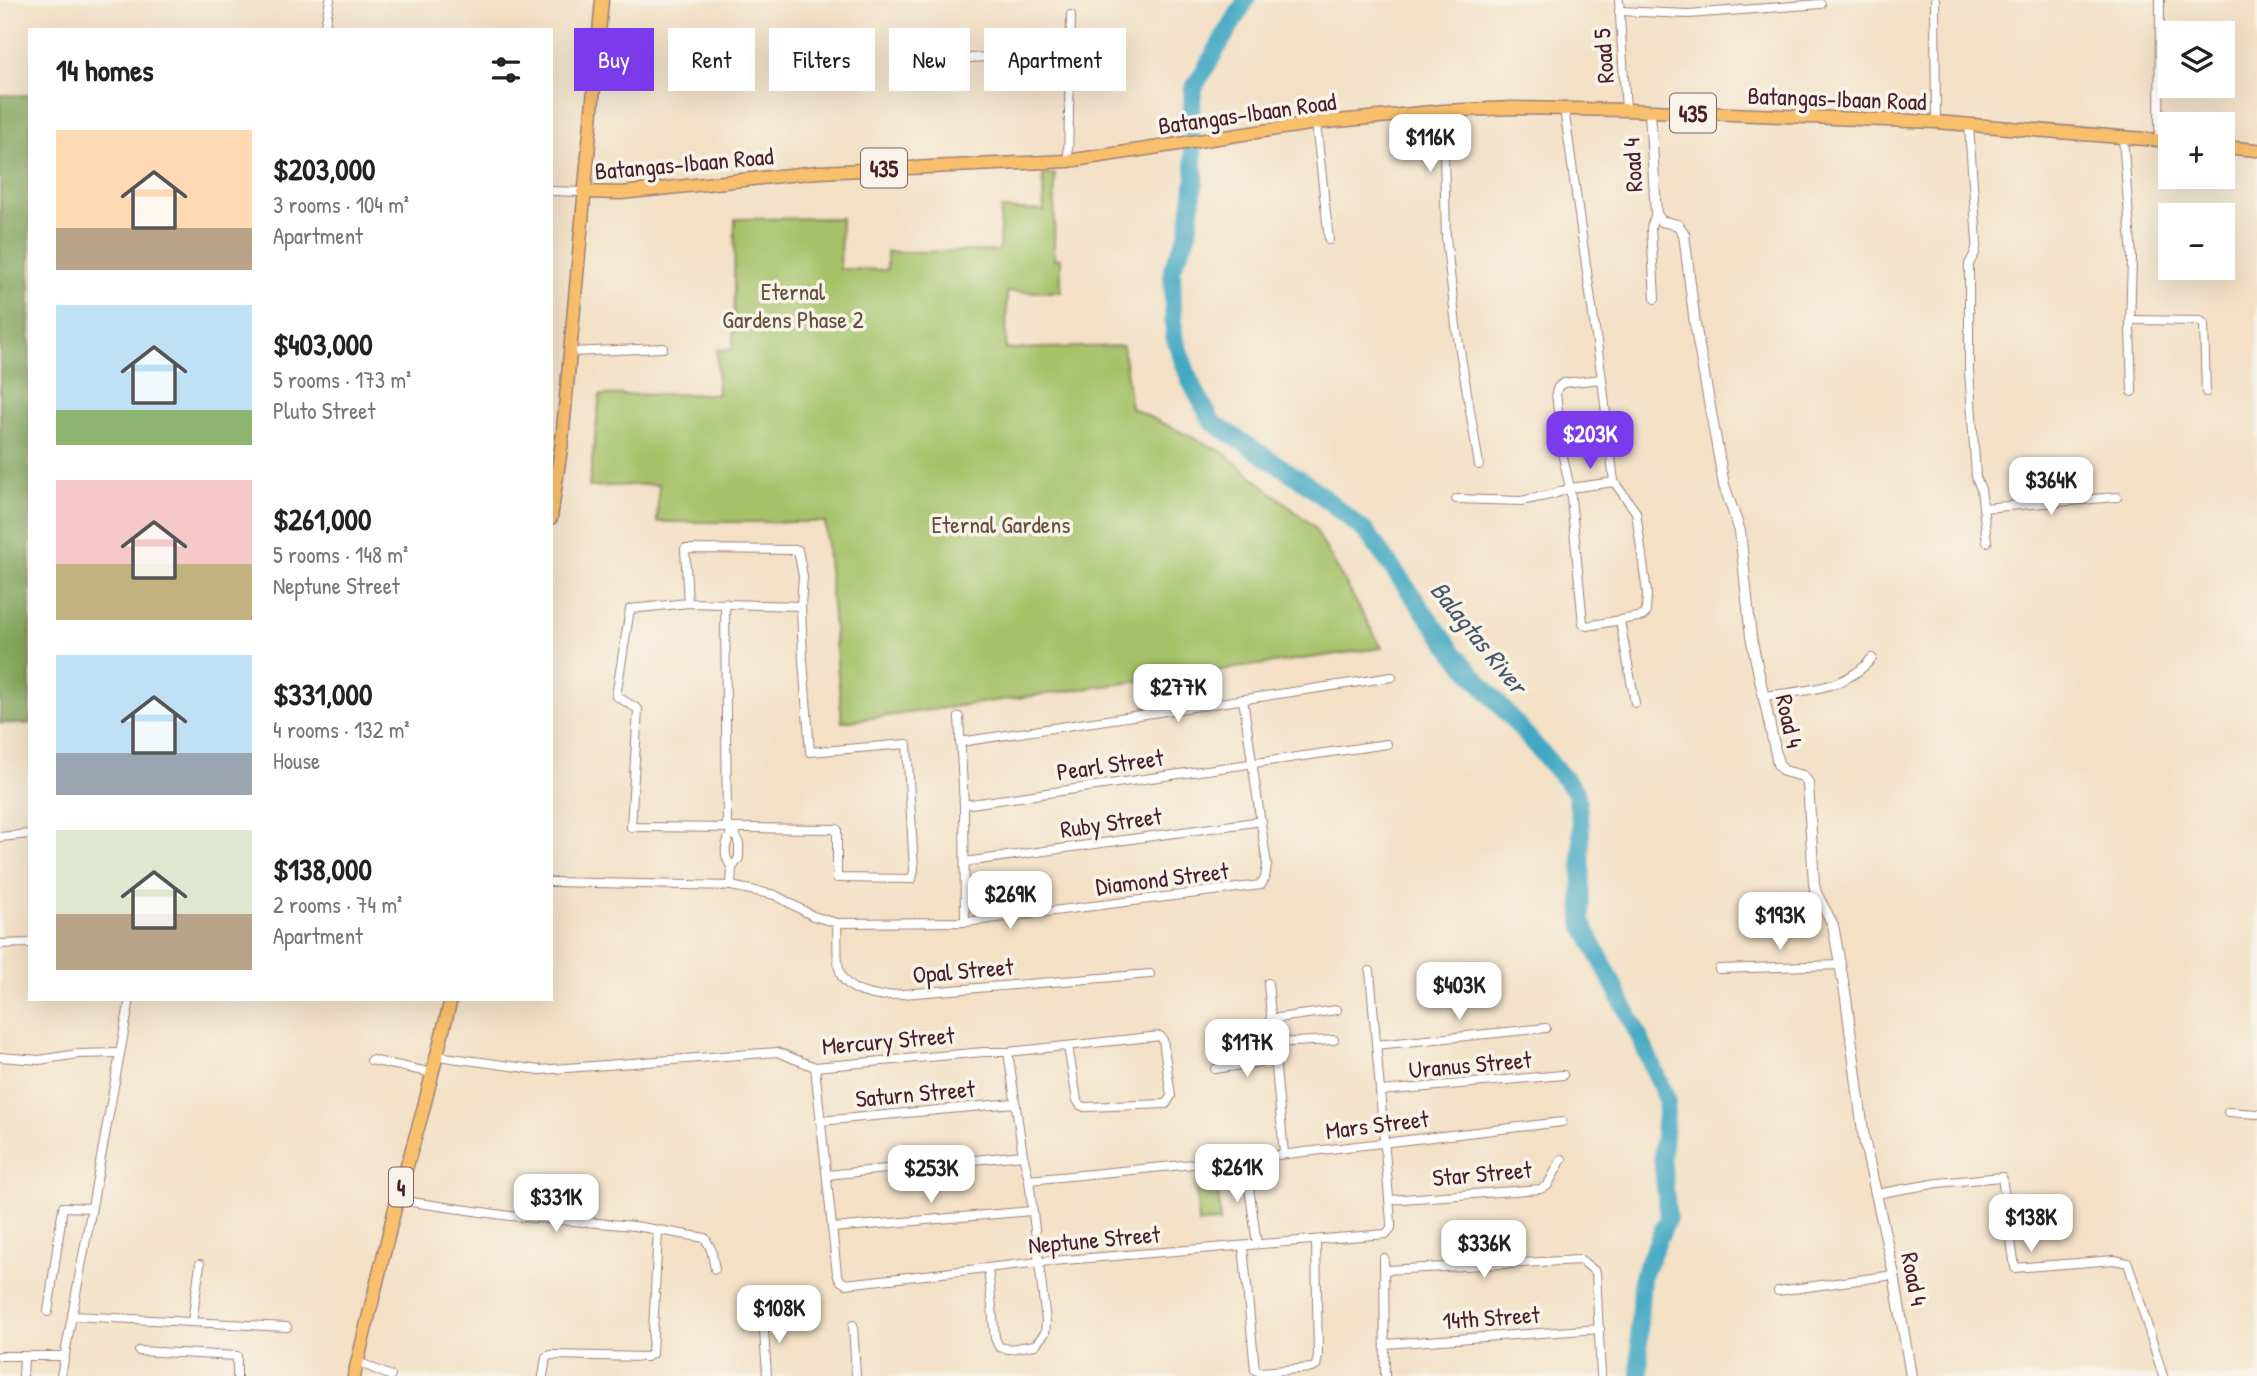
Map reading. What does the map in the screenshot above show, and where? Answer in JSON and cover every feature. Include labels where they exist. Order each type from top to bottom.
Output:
[{"type":"main road","points":[[553,505],[561,454],[602,0]]},
{"type":"main road","name":"Batangas-Ibaan Road","points":[[583,192],[621,193],[818,172],[1068,161],[1316,123],[1443,111],[1564,108],[1936,122],[2158,140]]},
{"type":"main road","points":[[2235,148],[2257,150]]},
{"type":"main road","name":"4","points":[[354,1376],[397,1200],[451,1001]]},
{"type":"street","points":[[324,28],[330,0]]},
{"type":"street","name":"Road 5","points":[[1619,0],[1626,110]]},
{"type":"street","points":[[1935,0],[1936,122]]},
{"type":"street","points":[[2160,0],[2164,112]]},
{"type":"street","points":[[1619,11],[1688,14],[1821,4]]},
{"type":"street","points":[[1071,15],[1071,28]]},
{"type":"street","points":[[971,58],[984,57]]},
{"type":"street","points":[[1068,161],[1069,91]]},
{"type":"street","points":[[1564,108],[1602,379],[1614,482],[1636,512],[1647,593],[1646,614],[1643,616],[1587,626],[1583,623],[1570,488],[1563,457],[1556,393],[1563,383],[1602,379]]},
{"type":"street","points":[[1443,111],[1446,237],[1456,326],[1479,465]]},
{"type":"street","name":"Road 4","points":[[1650,111],[1656,214],[1661,221],[1678,225],[1684,234],[1695,324],[1724,485],[1740,531],[1746,576],[1747,612],[1780,768],[1802,775],[1808,783],[1814,884],[1833,925],[1841,965],[1864,1139],[1894,1275],[1911,1376]]},
{"type":"street","points":[[1316,123],[1329,240]]},
{"type":"street","points":[[1969,126],[1977,242],[1977,249],[1969,264],[1969,370],[1976,477],[1981,489],[1987,542]]},
{"type":"street","points":[[2123,137],[2132,258],[2132,393]]},
{"type":"street","points":[[553,191],[583,192]]},
{"type":"street","points":[[1655,299],[1651,227],[1656,214]]},
{"type":"street","points":[[2130,320],[2201,321],[2204,324],[2206,391]]},
{"type":"street","points":[[570,352],[663,348]]},
{"type":"street","points":[[1456,499],[1521,501],[1570,488],[1614,482]]},
{"type":"street","points":[[1983,508],[2117,497]]},
{"type":"street","points":[[688,603],[685,549],[798,550],[803,576],[802,606],[810,752],[907,744],[914,870],[912,879],[836,878],[837,829],[631,827],[638,709],[616,696],[630,609],[688,603],[802,606]]},
{"type":"street","points":[[725,603],[730,828],[725,859],[732,868]]},
{"type":"street","points":[[1620,621],[1635,703]]},
{"type":"street","points":[[1764,696],[1813,690],[1841,681],[1859,672],[1872,658]]},
{"type":"street","points":[[960,742],[1392,677]]},
{"type":"street","name":"Diamond Street","points":[[553,882],[731,886],[775,895],[813,916],[837,923],[965,922],[1261,885],[1267,865],[1243,699]]},
{"type":"street","points":[[958,717],[964,804],[965,922]]},
{"type":"street","name":"Pearl Street","points":[[964,804],[1387,744]]},
{"type":"street","name":"Ruby Street","points":[[965,862],[1262,821]]},
{"type":"street","points":[[730,828],[739,844],[739,858],[732,868],[731,886]]},
{"type":"street","points":[[0,836],[28,834]]},
{"type":"street","name":"Opal Street","points":[[837,923],[839,971],[845,984],[859,993],[878,996],[1150,974]]},
{"type":"street","points":[[0,944],[28,943]]},
{"type":"street","points":[[1719,969],[1841,965]]},
{"type":"street","name":"Neptune Street","points":[[815,1068],[837,1274],[846,1284],[1040,1262],[1386,1234],[1391,1228],[1370,971]]},
{"type":"street","points":[[1268,983],[1273,1059],[1284,1154]]},
{"type":"street","points":[[61,1376],[130,1001]]},
{"type":"street","points":[[1270,1019],[1337,1010]]},
{"type":"street","points":[[1376,1045],[1546,1028]]},
{"type":"street","name":"Mercury Street","points":[[437,1056],[540,1070],[777,1052],[815,1068],[1160,1036],[1163,1040],[1168,1074],[1171,1096],[1169,1101],[1166,1104],[1080,1105],[1068,1046]]},
{"type":"street","points":[[1272,1043],[1334,1040]]},
{"type":"street","points":[[988,1268],[995,1338],[999,1347],[1009,1349],[1035,1345],[1045,1333],[1046,1321],[1029,1180],[1014,1103],[1008,1052]]},
{"type":"street","points":[[0,1057],[39,1060],[78,1054],[118,1053]]},
{"type":"street","points":[[1215,1069],[1273,1059]]},
{"type":"street","points":[[371,1060],[433,1073]]},
{"type":"street","name":"Uranus Street","points":[[1381,1091],[1563,1075]]},
{"type":"street","name":"Saturn Street","points":[[820,1121],[1014,1103]]},
{"type":"street","points":[[2228,1112],[2257,1114]]},
{"type":"street","name":"Mars Street","points":[[1029,1180],[1245,1159],[1562,1122]]},
{"type":"street","points":[[827,1174],[1023,1155]]},
{"type":"street","points":[[1245,1159],[1257,1244]]},
{"type":"street","name":"Star Street","points":[[1389,1200],[1540,1189],[1547,1186],[1562,1159]]},
{"type":"street","points":[[1876,1194],[1938,1183],[2002,1177],[2015,1268],[2114,1260],[2128,1263],[2163,1376]]},
{"type":"street","points":[[397,1200],[510,1216],[635,1226],[705,1238],[712,1249],[715,1269]]},
{"type":"street","points":[[48,1312],[62,1207],[91,1208]]},
{"type":"street","points":[[833,1228],[1032,1211]]},
{"type":"street","points":[[543,1376],[543,1362],[545,1357],[551,1355],[646,1357],[652,1354],[658,1230]]},
{"type":"street","points":[[1243,1246],[1255,1370],[1260,1372],[1316,1366],[1316,1241]]},
{"type":"street","points":[[1384,1258],[1385,1376]]},
{"type":"street","points":[[1385,1270],[1581,1260],[1597,1272],[1601,1376]]},
{"type":"street","points":[[192,1322],[200,1264]]},
{"type":"street","points":[[1778,1291],[1894,1275]]},
{"type":"street","points":[[73,1316],[288,1327]]},
{"type":"street","points":[[763,1316],[767,1376]]},
{"type":"street","points":[[853,1325],[856,1376]]},
{"type":"street","name":"14th Street","points":[[1385,1344],[1600,1329]]},
{"type":"street","points":[[139,1351],[237,1356],[237,1376]]},
{"type":"street","points":[[0,1356],[65,1356]]},
{"type":"street","points":[[23,1376],[24,1357]]},
{"type":"street","points":[[356,1361],[391,1376]]},
{"type":"green space","points":[[0,95],[28,95],[28,724],[0,723]]},
{"type":"green space","name":"Eternal Gardens","points":[[1055,174],[1054,259],[1061,258],[1061,292],[1007,292],[1006,349],[1123,346],[1131,408],[1221,451],[1313,526],[1382,648],[842,722],[825,522],[657,522],[659,484],[589,487],[600,395],[718,394],[717,350],[733,349],[735,219],[841,218],[840,269],[887,270],[887,252],[999,251],[1001,209],[1044,211],[1043,175]]},
{"type":"green space","points":[[1218,1180],[1220,1222],[1198,1223],[1196,1181]]},
{"type":"waterway","name":"Balagtas River","points":[[1246,0],[1193,89],[1191,124],[1195,178],[1188,233],[1172,269],[1174,336],[1190,381],[1212,422],[1309,485],[1367,533],[1454,653],[1576,792],[1581,827],[1582,922],[1641,1040],[1667,1100],[1662,1156],[1668,1218],[1642,1277],[1639,1321],[1640,1376]]},
{"type":"park label","name":"Eternal Gardens Phase 2","points":[[793,305]]}]
